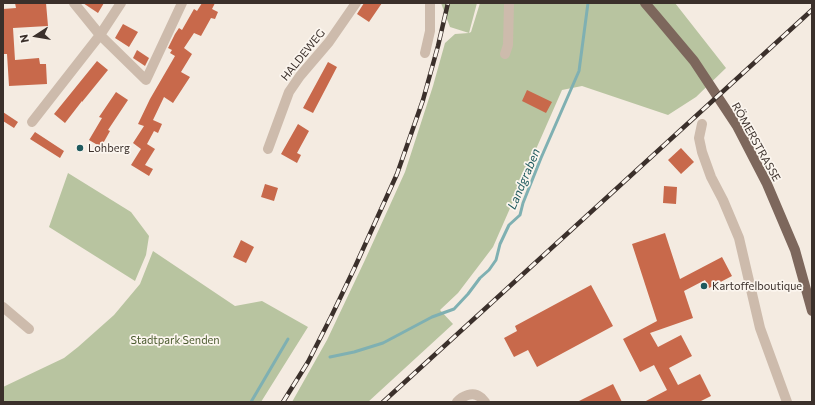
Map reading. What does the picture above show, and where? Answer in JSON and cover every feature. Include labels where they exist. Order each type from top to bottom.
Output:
[{"type":"main road","name":"RÖMERSTRASSE","points":[[645,3],[694,61],[737,126],[767,184],[795,250],[812,311]]},
{"type":"street","points":[[74,3],[100,35],[146,80],[182,3]]},
{"type":"street","points":[[32,122],[100,35],[121,3]]},
{"type":"street","name":"HALDEWEG","points":[[268,150],[289,92],[300,76],[329,42],[356,3]]},
{"type":"street","points":[[426,53],[430,31],[430,3]]},
{"type":"street","points":[[505,54],[508,45],[509,3]]},
{"type":"street","points":[[702,124],[700,138],[702,152],[711,177],[723,200],[739,238],[760,328],[787,402]]},
{"type":"street","points":[[3,307],[29,329]]},
{"type":"street","points":[[457,402],[461,397],[470,394],[480,396],[485,402]]},
{"type":"green space","points":[[441,3],[477,3],[469,33],[450,27]]},
{"type":"green space","points":[[480,3],[675,3],[726,68],[696,97],[668,115],[582,86],[562,90],[493,247],[458,293],[440,310],[453,324],[368,402],[292,402],[327,340],[405,172],[433,86],[445,43],[455,34],[471,32]]},
{"type":"green space","points":[[68,173],[131,212],[149,236],[146,255],[135,281],[49,227]]},
{"type":"green space","name":"Stadtpark Senden","points":[[153,251],[235,306],[262,301],[308,327],[261,402],[3,402],[3,387],[64,358],[114,315],[140,284]]},
{"type":"building","points":[[15,3],[46,3],[48,26],[13,28],[15,60],[39,58],[40,64],[46,64],[47,84],[9,86],[7,54],[3,54],[3,9],[16,8]]},
{"type":"building","points":[[83,3],[104,3],[98,13]]},
{"type":"building","points":[[202,3],[215,3],[212,9],[218,12],[215,19],[211,18],[201,36],[194,33],[184,48],[192,54],[181,72],[190,77],[173,103],[164,97],[153,120],[162,124],[158,133],[154,131],[147,144],[155,149],[145,165],[153,169],[149,176],[131,165],[141,149],[133,143],[144,126],[138,124],[150,99],[175,56],[170,53],[172,50],[168,48],[175,34],[179,28],[182,30],[194,9],[197,11]]},
{"type":"building","points":[[364,3],[382,3],[369,22],[357,14]]},
{"type":"building","points":[[123,24],[138,32],[129,47],[115,38]]},
{"type":"building","points":[[137,50],[149,58],[145,66],[133,58]]},
{"type":"building","points":[[97,61],[108,70],[65,123],[54,114]]},
{"type":"building","points":[[328,62],[337,67],[313,113],[303,108]]},
{"type":"building","points":[[527,90],[552,102],[546,113],[522,101]]},
{"type":"building","points":[[116,92],[128,100],[108,130],[110,131],[101,147],[89,140],[102,118],[99,117]]},
{"type":"building","points":[[3,112],[18,122],[14,128],[3,121]]},
{"type":"building","points":[[298,124],[309,131],[297,153],[301,155],[297,163],[281,154]]},
{"type":"building","points":[[35,132],[64,151],[60,158],[30,139]]},
{"type":"building","points":[[681,148],[694,162],[681,174],[668,160]]},
{"type":"building","points":[[265,184],[278,188],[274,201],[261,197]]},
{"type":"building","points":[[664,186],[677,187],[676,204],[663,203]]},
{"type":"building","points":[[665,233],[680,279],[722,257],[732,276],[709,288],[705,280],[684,291],[693,318],[650,333],[658,347],[681,335],[692,356],[669,368],[678,385],[700,374],[711,396],[699,402],[644,402],[667,390],[654,365],[640,372],[623,339],[657,321],[632,244]]},
{"type":"building","points":[[241,240],[254,247],[246,263],[233,257]]},
{"type":"building","points":[[591,285],[613,326],[537,367],[528,350],[514,357],[504,338],[517,331],[515,326]]},
{"type":"building","points":[[613,384],[622,402],[577,402]]},
{"type":"waterway","name":"Landgraben","points":[[330,357],[354,352],[383,343],[432,317],[454,309],[480,278],[489,270],[496,260],[500,244],[509,225],[520,215],[523,203],[541,158],[579,71],[588,3]]},
{"type":"waterway","name":"Landgraben","points":[[251,402],[288,339]]},
{"type":"railway","points":[[283,402],[308,362],[331,317],[397,174],[423,100],[448,3]]},
{"type":"railway","points":[[383,402],[812,10]]},
{"type":"place","name":"Lohberg","points":[[80,148]]},
{"type":"place","name":"Kartoffelboutique","points":[[704,286]]}]
